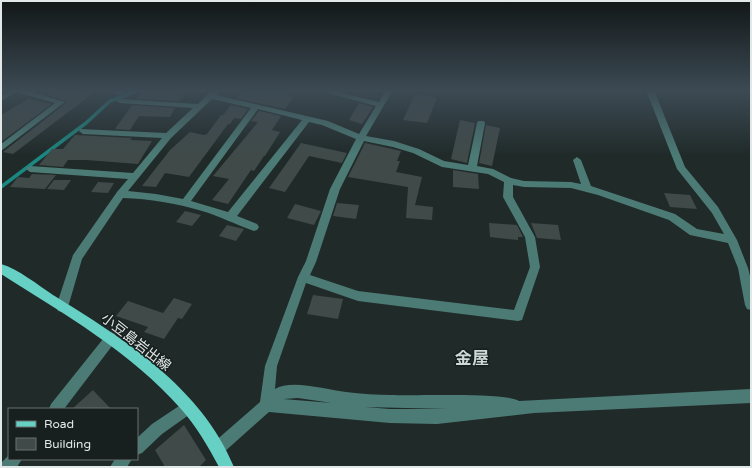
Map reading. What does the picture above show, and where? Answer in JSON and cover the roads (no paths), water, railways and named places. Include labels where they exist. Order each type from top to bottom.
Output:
[{"type":"main road","name":"小豆島岩出線","points":[[1,268],[111,338],[179,396],[218,448],[227,467]]},
{"type":"street","points":[[1,148],[48,112]]},
{"type":"street","points":[[62,307],[77,258],[120,194],[168,136],[194,112]]},
{"type":"street","points":[[186,201],[252,112]]},
{"type":"street","points":[[277,112],[325,123],[361,138],[394,144],[416,151],[442,164],[472,167],[490,171],[509,180],[542,186],[571,185],[587,189],[672,217],[694,232],[732,240]]},
{"type":"street","points":[[218,448],[266,406],[271,366],[303,277],[311,262],[335,189],[361,138],[377,112]]},
{"type":"street","points":[[658,112],[681,169],[715,210],[747,268],[751,306]]},
{"type":"street","points":[[230,217],[308,119]]},
{"type":"street","points":[[472,167],[481,123]]},
{"type":"street","points":[[83,131],[168,136]]},
{"type":"street","points":[[577,160],[587,189]]},
{"type":"street","points":[[30,169],[135,176]]},
{"type":"street","points":[[303,277],[358,296],[518,316],[535,267],[530,237],[508,197],[509,180]]},
{"type":"street","points":[[120,194],[150,195],[186,201],[254,227]]},
{"type":"street","points":[[57,408],[111,338]]},
{"type":"street","points":[[266,406],[302,407],[390,416],[437,417],[534,406],[751,396]]},
{"type":"street","points":[[138,447],[157,429],[188,407]]},
{"type":"street","points":[[7,467],[15,460]]},
{"type":"waterway","points":[[1,187],[86,123],[98,112]]},
{"type":"district","name":"金屋","points":[[472,358]]}]
